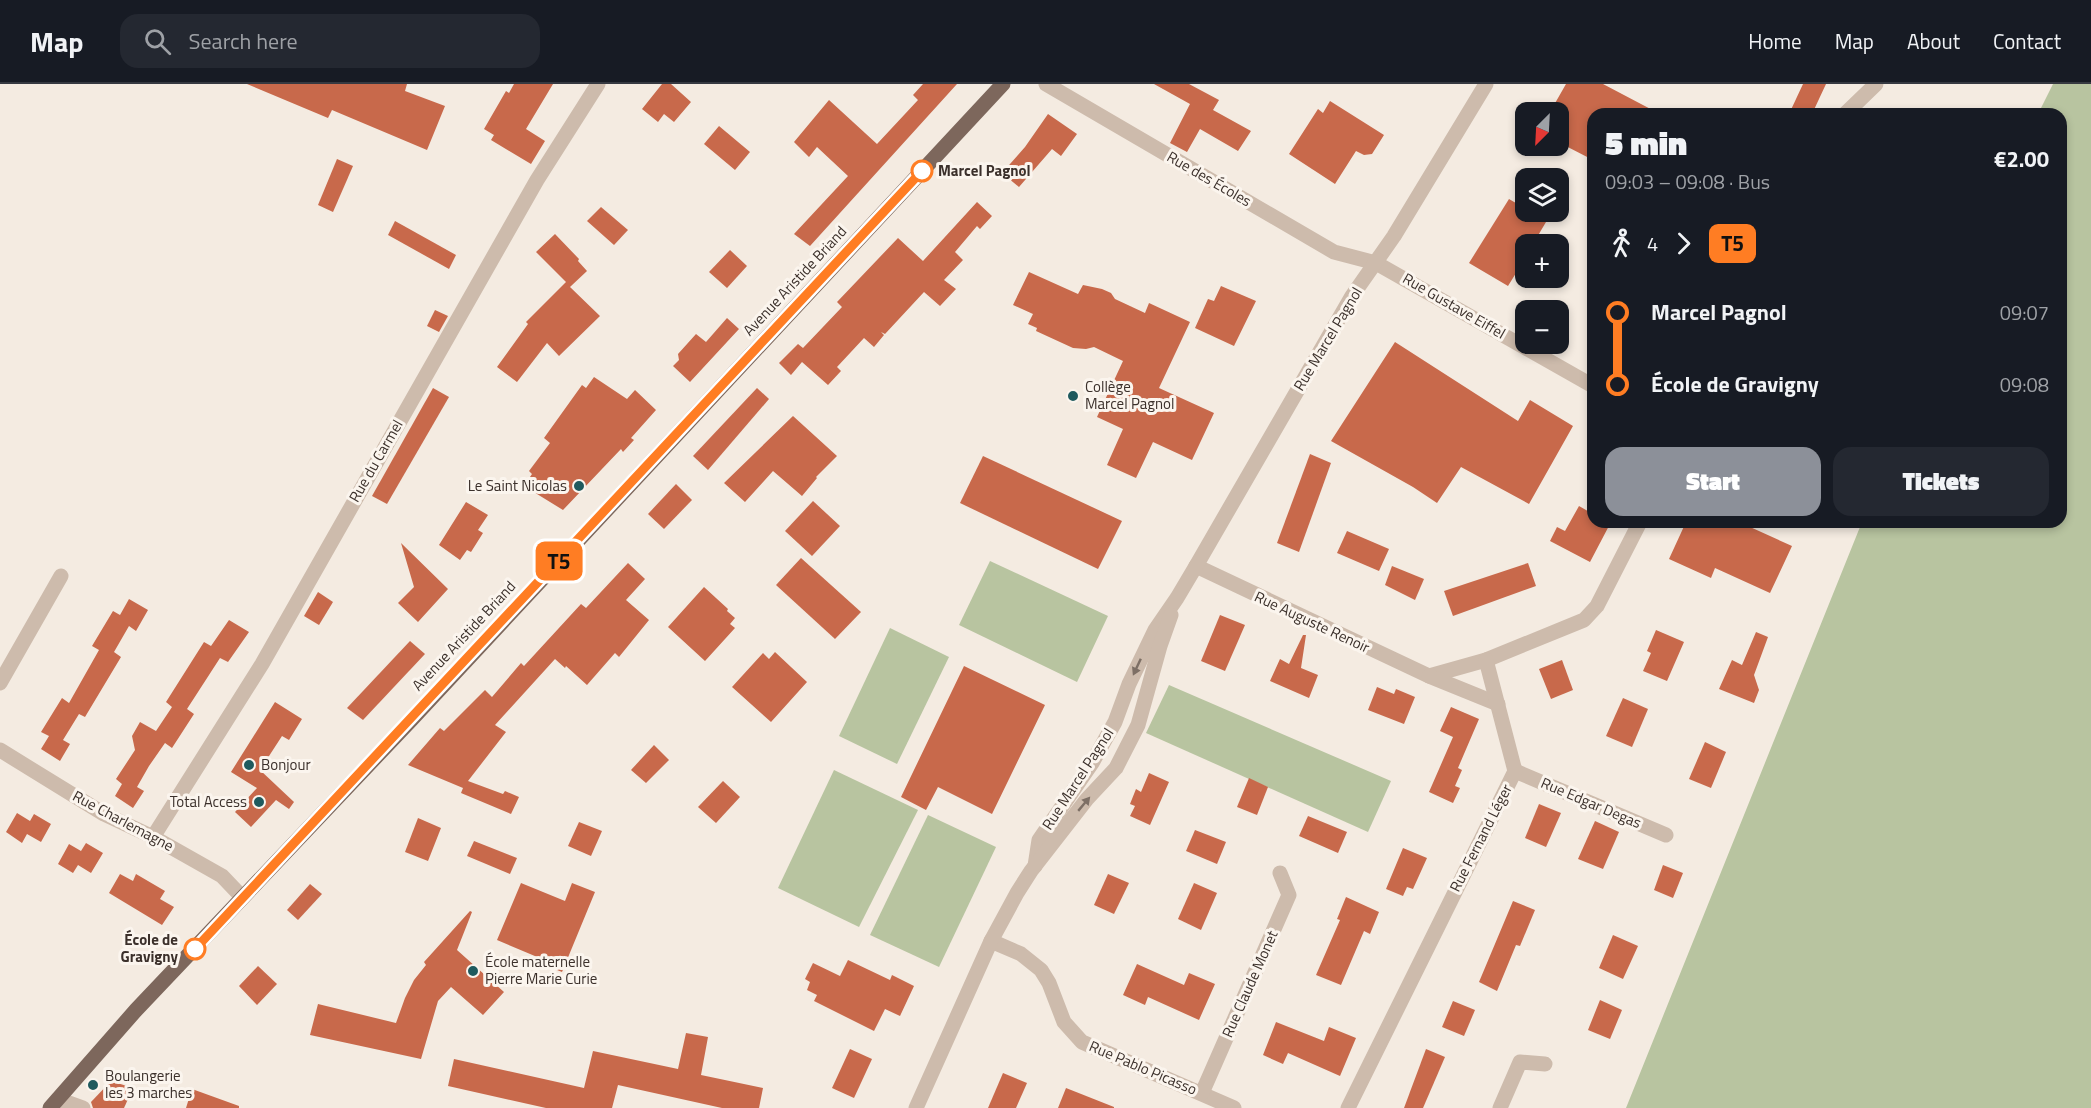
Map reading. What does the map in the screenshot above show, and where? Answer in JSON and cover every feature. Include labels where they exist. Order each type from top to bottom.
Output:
[{"type":"main road","name":"Avenue Aristide Briand","points":[[54,1103],[136,1010],[412,719],[1003,84]]},
{"type":"street","name":"Rue du Carmel","points":[[153,837],[262,664],[537,180],[598,84]]},
{"type":"street","name":"Rue des Écoles","points":[[1046,84],[1334,252],[1376,263]]},
{"type":"street","name":"Rue Marcel Pagnol","points":[[1035,866],[1039,840],[1092,763],[1115,722],[1129,684],[1155,630],[1196,566],[1352,296],[1376,263],[1486,84]]},
{"type":"street","points":[[1851,108],[1876,84]]},
{"type":"street","name":"Rue Gustave Eiffel","points":[[1376,263],[1587,383]]},
{"type":"street","points":[[1429,676],[1486,660],[1584,620],[1597,606],[1637,528]]},
{"type":"street","name":"Rue Auguste Renoir","points":[[1196,566],[1429,676],[1497,704]]},
{"type":"street","points":[[0,683],[61,576]]},
{"type":"street","name":"Rue Marcel Pagnol","points":[[916,1108],[991,941],[1017,893],[1087,799],[1116,768],[1138,725],[1160,645],[1177,598]]},
{"type":"street","name":"Rue Fernand Léger","points":[[1348,1108],[1515,771],[1486,660]]},
{"type":"street","name":"Rue Charlemagne","points":[[0,750],[105,814],[153,837],[222,876],[242,897]]},
{"type":"street","name":"Rue Edgar Degas","points":[[1515,771],[1666,835]]},
{"type":"street","name":"Rue Claude Monet","points":[[1202,1093],[1289,895],[1280,873]]},
{"type":"street","name":"Rue Pablo Picasso","points":[[991,941],[1021,954],[1041,970],[1049,983],[1064,1022],[1082,1042],[1234,1108]]},
{"type":"street","points":[[1500,1108],[1520,1062],[1545,1064]]},
{"type":"street","points":[[54,1103],[83,1108]]},
{"type":"green space","points":[[2053,84],[2091,84],[2091,1108],[1626,1108],[1860,528],[2067,528],[2067,108],[2041,108]]},
{"type":"green space","points":[[990,561],[1108,616],[1077,682],[959,625]]},
{"type":"green space","points":[[890,628],[949,657],[897,764],[839,736]]},
{"type":"green space","points":[[1169,685],[1391,781],[1368,832],[1146,733]]},
{"type":"green space","points":[[834,770],[918,810],[859,927],[778,888]]},
{"type":"green space","points":[[928,815],[996,847],[939,967],[870,935]]},
{"type":"building","points":[[247,84],[407,84],[405,91],[445,106],[427,150],[332,110],[328,118]]},
{"type":"building","points":[[514,84],[553,84],[526,129],[545,141],[531,164],[491,140],[494,135],[484,129],[506,91],[509,93]]},
{"type":"building","points":[[662,84],[671,84],[691,102],[674,122],[664,114],[658,122],[642,109]]},
{"type":"building","points":[[923,84],[957,84],[810,246],[794,234],[848,176],[817,147],[809,157],[794,142],[829,100],[877,144],[918,100],[913,95]]},
{"type":"building","points":[[1154,84],[1189,84],[1219,100],[1213,110],[1251,131],[1238,151],[1200,129],[1187,152],[1170,143],[1190,104]]},
{"type":"building","points":[[1566,84],[1603,84],[1649,108],[1587,108],[1587,157],[1569,148],[1569,102],[1556,102]]},
{"type":"building","points":[[1803,84],[1826,84],[1815,108],[1792,108]]},
{"type":"building","points":[[1330,101],[1384,135],[1372,154],[1364,155],[1356,151],[1335,184],[1289,154],[1318,109],[1323,113]]},
{"type":"building","points":[[1048,114],[1077,134],[1061,156],[1052,149],[1019,187],[1002,173],[1025,147]]},
{"type":"building","points":[[719,126],[750,152],[735,170],[704,144]]},
{"type":"building","points":[[337,159],[353,166],[333,212],[318,205]]},
{"type":"building","points":[[1509,199],[1515,203],[1515,222],[1546,222],[1539,234],[1515,234],[1515,275],[1508,286],[1469,263]]},
{"type":"building","points":[[977,202],[992,216],[980,229],[977,226],[955,252],[963,260],[944,280],[956,289],[940,306],[924,292],[885,334],[881,332],[884,335],[874,347],[864,338],[837,367],[841,371],[828,385],[802,362],[791,375],[779,363],[798,344],[803,348],[842,307],[837,302],[898,238],[923,261]]},
{"type":"building","points":[[601,207],[628,230],[614,245],[587,221]]},
{"type":"building","points":[[395,221],[456,255],[449,269],[388,235]]},
{"type":"building","points":[[555,234],[587,271],[570,287],[600,316],[559,356],[547,343],[517,382],[497,367],[528,324],[526,322],[566,282],[536,252]]},
{"type":"building","points":[[730,250],[747,266],[727,288],[709,272]]},
{"type":"building","points":[[1029,272],[1078,294],[1083,285],[1102,289],[1111,293],[1115,299],[1145,313],[1149,303],[1190,322],[1159,388],[1214,413],[1192,460],[1153,442],[1136,478],[1107,465],[1123,429],[1097,417],[1123,361],[1094,347],[1073,348],[1036,331],[1037,328],[1028,324],[1033,314],[1013,305]]},
{"type":"building","points":[[1221,286],[1256,301],[1234,346],[1195,328],[1208,299],[1214,301]]},
{"type":"building","points":[[435,310],[448,316],[439,332],[427,326]]},
{"type":"building","points":[[727,318],[739,329],[690,382],[673,366],[679,360],[678,354],[696,334],[706,342]]},
{"type":"building","points":[[1395,342],[1518,421],[1530,400],[1573,426],[1529,504],[1461,467],[1437,503],[1331,441]]},
{"type":"building","points":[[594,377],[627,399],[635,390],[656,410],[631,438],[634,440],[623,452],[621,449],[563,510],[524,486],[532,474],[529,471],[550,443],[544,438],[582,385],[586,388]]},
{"type":"building","points":[[433,388],[449,397],[387,504],[372,496]]},
{"type":"building","points":[[757,388],[769,399],[708,470],[693,456]]},
{"type":"building","points":[[793,416],[837,456],[816,477],[802,496],[773,471],[745,502],[724,483]]},
{"type":"building","points":[[1310,454],[1331,463],[1299,552],[1277,543]]},
{"type":"building","points":[[983,456],[1122,521],[1098,569],[960,503]]},
{"type":"building","points":[[676,484],[692,500],[664,529],[648,514]]},
{"type":"building","points":[[813,501],[840,526],[812,556],[785,531]]},
{"type":"building","points":[[466,502],[488,515],[478,530],[483,533],[471,552],[467,550],[460,560],[439,545]]},
{"type":"building","points":[[1579,506],[1587,511],[1587,528],[1608,528],[1590,562],[1550,541],[1557,527],[1565,531]]},
{"type":"building","points":[[1683,528],[1752,528],[1792,546],[1770,593],[1715,568],[1711,578],[1669,559]]},
{"type":"building","points":[[1347,531],[1389,549],[1379,571],[1337,553]]},
{"type":"building","points":[[401,543],[448,589],[418,622],[398,603],[414,587]]},
{"type":"building","points":[[801,558],[861,612],[835,639],[776,585]]},
{"type":"building","points":[[628,563],[645,579],[626,600],[649,620],[619,657],[615,653],[587,685],[555,659],[495,725],[506,732],[468,781],[503,794],[505,791],[519,797],[511,814],[461,793],[463,788],[408,765],[440,728],[444,731],[485,690],[492,697],[521,663],[524,666],[581,604],[586,608]]},
{"type":"building","points":[[1528,563],[1536,586],[1453,616],[1444,591]]},
{"type":"building","points":[[1392,566],[1424,579],[1415,600],[1385,585]]},
{"type":"building","points":[[704,587],[735,618],[730,624],[735,628],[705,661],[668,627]]},
{"type":"building","points":[[318,592],[333,602],[319,625],[304,616]]},
{"type":"building","points":[[129,599],[148,610],[136,631],[129,626],[114,652],[121,657],[85,717],[79,714],[63,740],[70,744],[60,761],[41,749],[49,736],[41,732],[62,698],[69,703],[99,650],[92,646],[113,611],[120,615]]},
{"type":"building","points":[[1220,615],[1245,625],[1225,671],[1201,661]]},
{"type":"building","points":[[229,620],[249,632],[228,662],[220,658],[187,709],[194,714],[172,748],[165,743],[149,766],[137,787],[144,791],[133,808],[115,796],[122,784],[116,779],[135,750],[132,736],[140,722],[156,731],[172,707],[166,702],[204,642],[211,646]]},
{"type":"building","points":[[1656,630],[1684,642],[1667,681],[1643,671],[1651,653],[1647,651]]},
{"type":"building","points":[[1756,632],[1768,637],[1754,675],[1759,690],[1754,703],[1719,689],[1732,660],[1742,665]]},
{"type":"building","points":[[1303,635],[1306,635],[1301,668],[1318,675],[1309,698],[1270,681],[1280,659],[1289,664]]},
{"type":"building","points":[[410,641],[425,654],[363,720],[347,708]]},
{"type":"building","points":[[775,652],[807,682],[771,722],[732,687],[763,653],[769,659]]},
{"type":"building","points":[[1562,660],[1573,690],[1551,699],[1539,669]]},
{"type":"building","points":[[964,666],[1045,705],[992,814],[938,787],[926,810],[901,797]]},
{"type":"building","points":[[1377,687],[1394,694],[1396,689],[1415,697],[1404,724],[1368,710]]},
{"type":"building","points":[[1623,698],[1648,709],[1632,747],[1606,736]]},
{"type":"building","points":[[275,702],[302,719],[289,740],[282,736],[260,770],[294,802],[289,809],[276,800],[251,827],[235,812],[257,788],[231,772]]},
{"type":"building","points":[[1451,707],[1479,719],[1458,768],[1462,770],[1455,786],[1460,788],[1453,803],[1429,792],[1453,737],[1440,731]]},
{"type":"building","points":[[1705,742],[1726,752],[1711,788],[1689,779]]},
{"type":"building","points":[[654,745],[669,760],[646,783],[631,770]]},
{"type":"building","points":[[1149,773],[1169,782],[1150,825],[1130,816],[1135,806],[1130,804],[1136,789],[1141,792]]},
{"type":"building","points":[[1249,778],[1268,787],[1257,815],[1237,807]]},
{"type":"building","points":[[723,781],[740,797],[716,823],[698,807]]},
{"type":"building","points":[[1539,804],[1561,813],[1546,847],[1525,838]]},
{"type":"building","points":[[17,813],[30,821],[34,814],[51,824],[41,842],[27,834],[22,843],[6,832]]},
{"type":"building","points":[[1308,816],[1347,832],[1338,853],[1299,836]]},
{"type":"building","points":[[418,818],[441,828],[428,861],[405,852]]},
{"type":"building","points":[[1595,821],[1619,832],[1603,869],[1578,859]]},
{"type":"building","points":[[579,822],[602,831],[591,856],[568,846]]},
{"type":"building","points":[[1195,830],[1226,842],[1217,864],[1186,851]]},
{"type":"building","points":[[474,841],[517,858],[510,874],[467,856]]},
{"type":"building","points":[[86,843],[103,853],[91,873],[78,865],[73,873],[58,864],[69,844],[81,851]]},
{"type":"building","points":[[1403,848],[1427,858],[1413,889],[1407,887],[1403,896],[1386,889]]},
{"type":"building","points":[[1663,865],[1683,873],[1673,898],[1654,890]]},
{"type":"building","points":[[120,874],[133,881],[136,874],[165,891],[160,899],[174,907],[162,925],[109,893]]},
{"type":"building","points":[[1108,874],[1129,883],[1114,914],[1094,905]]},
{"type":"building","points":[[521,883],[565,901],[572,883],[595,892],[562,972],[540,963],[542,959],[497,940]]},
{"type":"building","points":[[1194,883],[1217,893],[1201,930],[1178,919]]},
{"type":"building","points":[[310,884],[322,894],[298,920],[287,910]]},
{"type":"building","points":[[1346,897],[1379,912],[1370,934],[1364,931],[1341,985],[1316,975],[1340,920],[1337,919]]},
{"type":"building","points":[[1513,901],[1535,910],[1520,946],[1516,945],[1497,991],[1479,982]]},
{"type":"building","points":[[470,911],[472,912],[457,950],[504,992],[483,1015],[451,987],[438,1001],[421,1059],[310,1035],[318,1004],[396,1023],[414,980],[426,965],[424,962]]},
{"type":"building","points":[[1613,935],[1638,946],[1623,979],[1599,968]]},
{"type":"building","points":[[848,960],[890,980],[892,975],[914,986],[900,1016],[885,1009],[874,1031],[814,1001],[817,995],[807,990],[810,982],[805,979],[813,963],[840,976]]},
{"type":"building","points":[[1137,964],[1184,985],[1189,973],[1215,984],[1199,1020],[1148,997],[1145,1005],[1123,995]]},
{"type":"building","points":[[258,966],[277,984],[257,1005],[239,986]]},
{"type":"building","points":[[1600,1000],[1622,1010],[1610,1039],[1588,1030]]},
{"type":"building","points":[[1453,1001],[1475,1010],[1464,1036],[1442,1027]]},
{"type":"building","points":[[1276,1022],[1324,1041],[1329,1027],[1356,1038],[1340,1076],[1288,1053],[1283,1064],[1263,1055]]},
{"type":"building","points":[[686,1033],[708,1037],[701,1075],[763,1088],[759,1108],[722,1108],[618,1085],[612,1108],[546,1108],[448,1086],[454,1059],[584,1088],[593,1051],[678,1069]]},
{"type":"building","points":[[850,1049],[872,1059],[854,1098],[832,1088]]},
{"type":"building","points":[[1426,1049],[1445,1057],[1423,1108],[1404,1108]]},
{"type":"building","points":[[1003,1073],[1027,1083],[1016,1108],[988,1108]]},
{"type":"building","points":[[111,1081],[133,1088],[124,1108],[93,1108],[91,1102]]},
{"type":"building","points":[[1066,1088],[1114,1107],[1114,1108],[1058,1108]]},
{"type":"building","points":[[192,1089],[239,1106],[239,1108],[186,1108]]},
{"type":"bus line","name":"T5","points":[[195,949],[922,171]]},
{"type":"place","name":"Marcel Pagnol","points":[[922,171]]},
{"type":"place","name":"Collège Marcel Pagnol","points":[[1073,396]]},
{"type":"place","name":"Le Saint Nicolas","points":[[579,486]]},
{"type":"place","name":"Bonjour","points":[[249,765]]},
{"type":"place","name":"Total Access","points":[[259,802]]},
{"type":"place","name":"École de Gravigny","points":[[195,949]]},
{"type":"place","name":"École maternelle Pierre Marie Curie","points":[[473,971]]},
{"type":"place","name":"Boulangerie les 3 marches","points":[[93,1085]]}]
